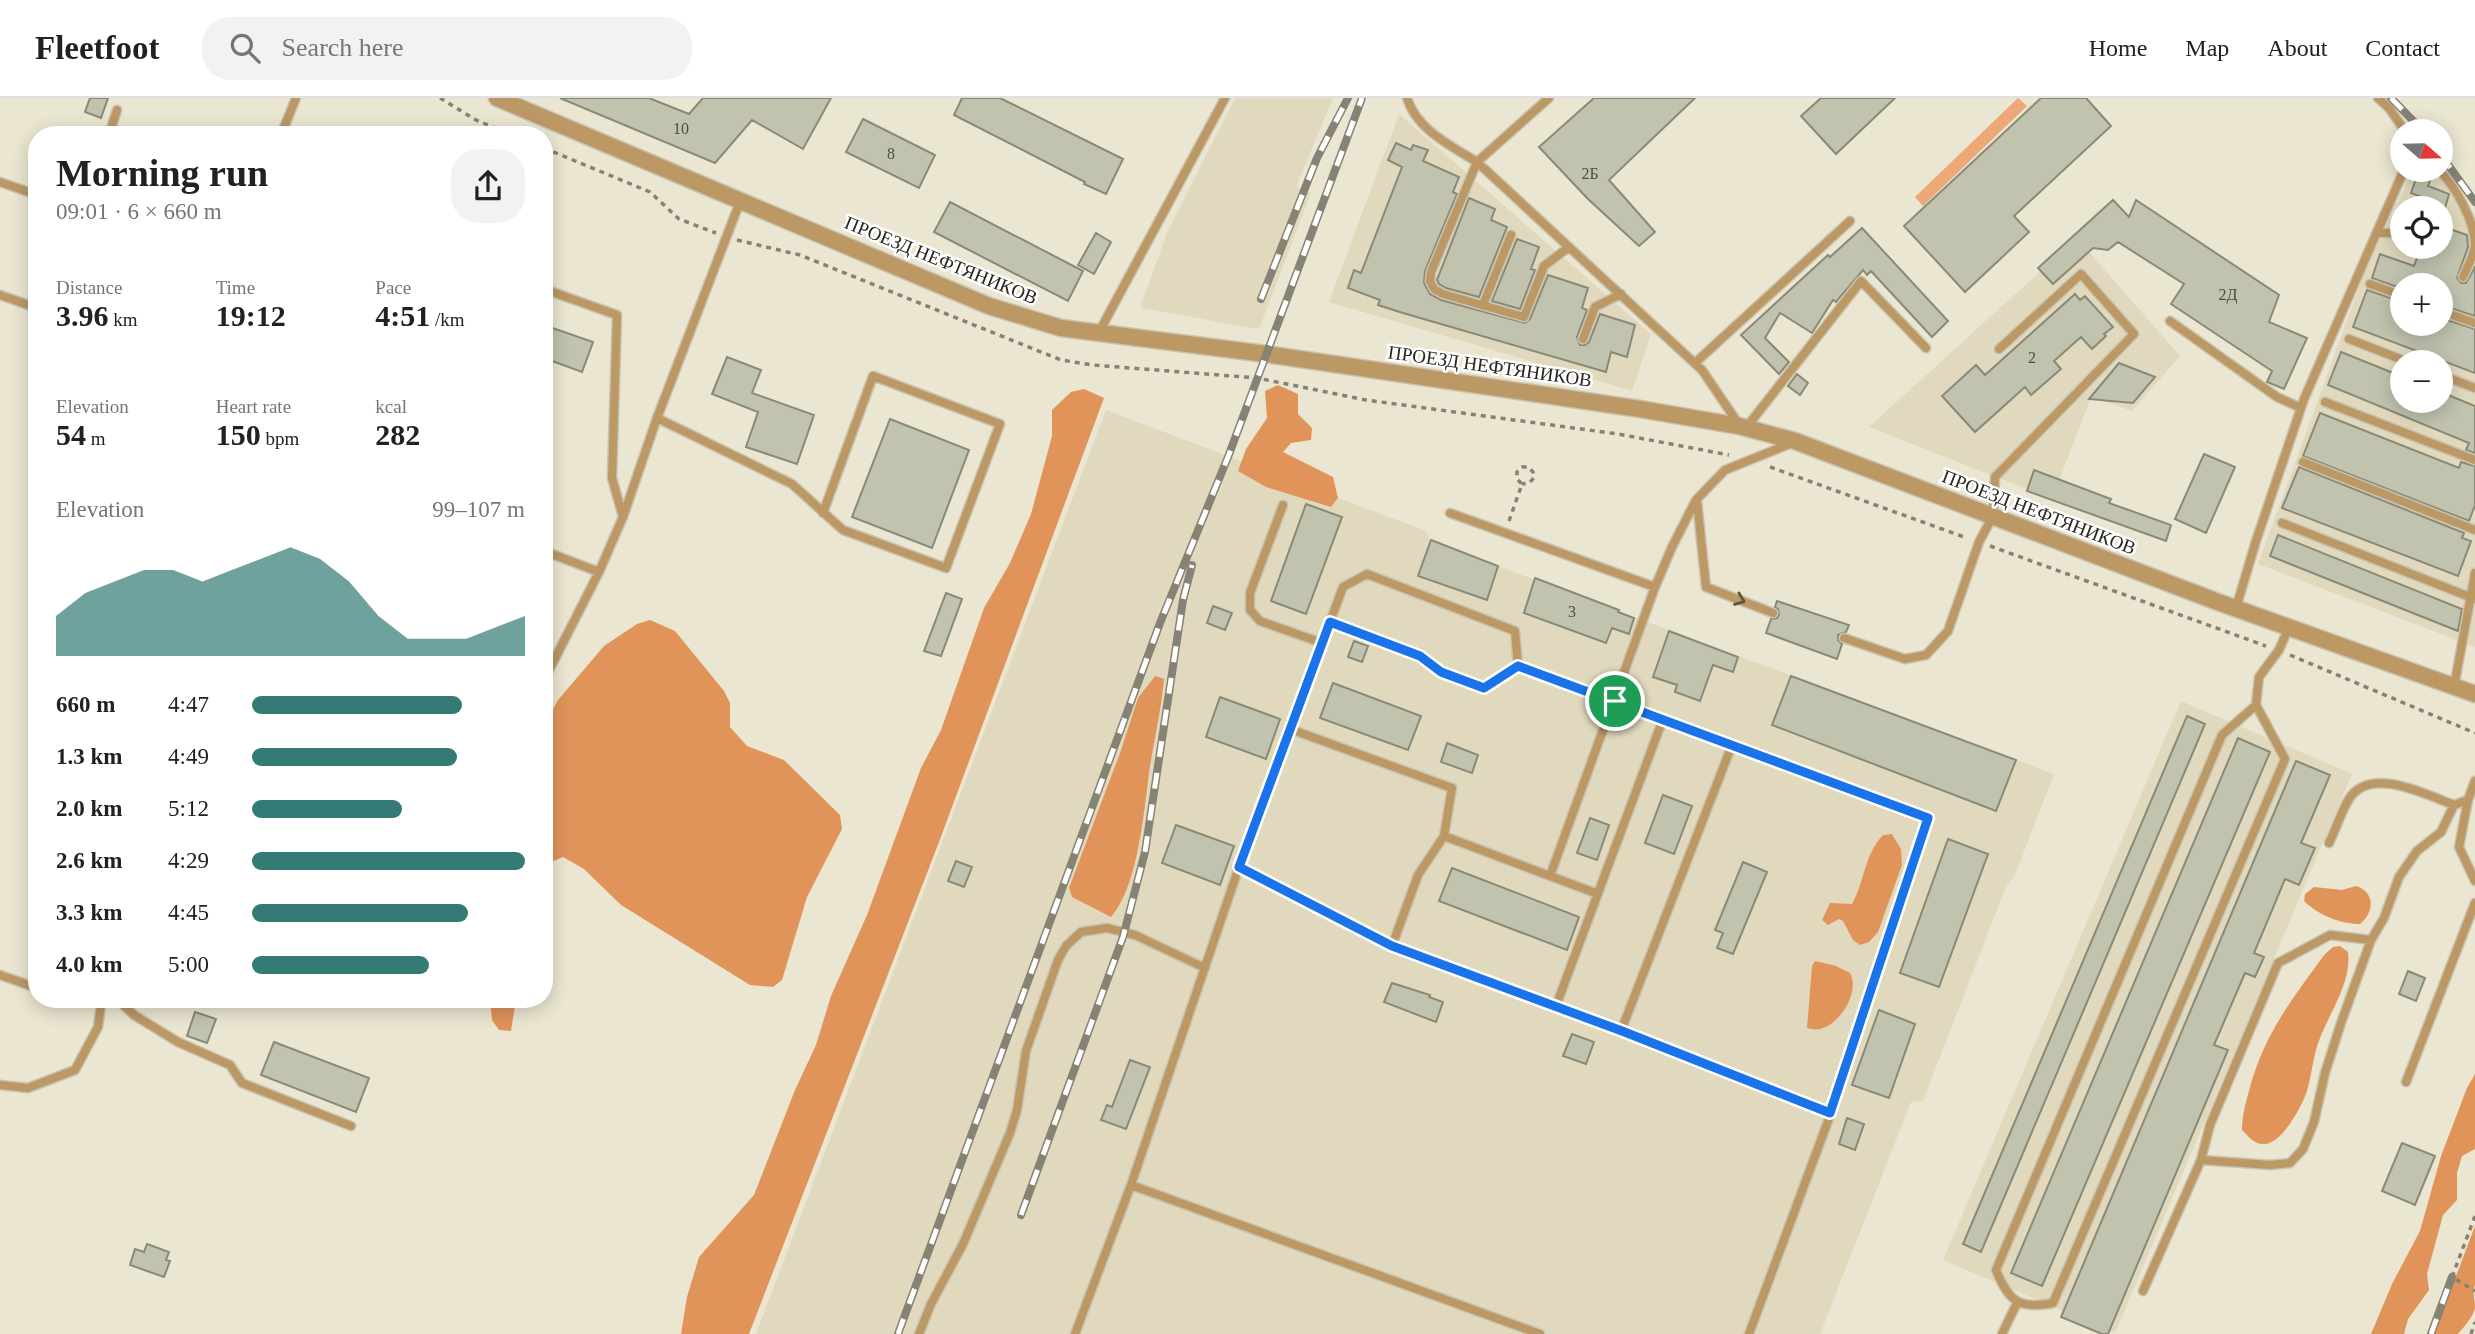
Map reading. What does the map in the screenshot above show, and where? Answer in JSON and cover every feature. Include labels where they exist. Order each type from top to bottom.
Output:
[{"type":"street","name":"ПРОЕЗД НЕФТЯНИКОВ","points":[[497,98],[524,103],[989,306],[1029,320],[1098,334],[1266,354],[1640,409],[1742,427],[1795,441],[2236,608],[2475,695]]},
{"type":"lane","points":[[285,126],[296,98]]},
{"type":"lane","points":[[1098,334],[1225,98]]},
{"type":"lane","points":[[1407,98],[1419,121],[1439,138],[1477,162],[1695,363],[1742,427],[1861,281],[1926,348]]},
{"type":"lane","points":[[1549,98],[1477,162],[1431,272],[1430,281],[1434,289],[1443,294],[1524,317],[1544,265],[1569,247]]},
{"type":"lane","points":[[2378,98],[2397,119]]},
{"type":"lane","points":[[112,126],[117,110]]},
{"type":"lane","points":[[0,182],[28,192]]},
{"type":"lane","points":[[2236,608],[2301,408],[2399,182]]},
{"type":"lane","points":[[2450,182],[2468,214],[2475,246],[2463,277]]},
{"type":"lane","points":[[553,662],[599,572],[623,517],[657,418],[741,199]]},
{"type":"lane","points":[[1695,363],[1850,221]]},
{"type":"lane","points":[[2377,233],[2390,233]]},
{"type":"lane","points":[[1483,306],[1511,235]]},
{"type":"lane","points":[[1844,638],[1905,659],[1926,655],[1948,631],[1979,542],[1993,516],[1995,477],[2134,334],[2081,274],[1999,349]]},
{"type":"lane","points":[[2370,284],[2390,291]]},
{"type":"lane","points":[[553,292],[617,315],[612,478],[623,517]]},
{"type":"lane","points":[[0,295],[28,305]]},
{"type":"lane","points":[[1583,338],[1595,307],[1620,295]]},
{"type":"lane","points":[[2453,315],[2475,323]]},
{"type":"lane","points":[[2170,321],[2277,397],[2301,408]]},
{"type":"lane","points":[[2349,339],[2390,355]]},
{"type":"lane","points":[[657,418],[792,484],[823,513],[843,530],[946,568],[1000,424],[873,376],[823,513]]},
{"type":"lane","points":[[2453,380],[2475,388]]},
{"type":"lane","points":[[2325,402],[2475,460]]},
{"type":"lane","points":[[1550,876],[1655,587],[1696,500],[1725,470],[1795,441]]},
{"type":"lane","points":[[2303,463],[2475,530]]},
{"type":"lane","points":[[1696,500],[1706,587],[1773,612]]},
{"type":"lane","points":[[1283,505],[1250,593],[1250,610],[1260,621],[1322,643]]},
{"type":"lane","points":[[1450,513],[1655,587]]},
{"type":"lane","points":[[2282,523],[2473,598]]},
{"type":"lane","points":[[553,554],[599,572]]},
{"type":"lane","points":[[2454,687],[2473,598],[2475,573]]},
{"type":"lane","points":[[1075,1334],[1131,1185],[1239,867],[1343,587],[1367,574],[1515,631],[1518,666]]},
{"type":"lane","points":[[1330,622],[1420,656],[1441,672],[1484,688],[1518,666]]},
{"type":"lane","points":[[2256,705],[2222,735],[1996,1270],[2004,1291],[2017,1303],[2038,1306],[2053,1303],[2285,759],[2256,705],[2259,677],[2279,650],[2289,627]]},
{"type":"lane","points":[[1518,666],[1928,818],[1830,1113],[1749,1334]]},
{"type":"lane","points":[[1556,1006],[1663,719]]},
{"type":"lane","points":[[1290,729],[1452,788],[1444,836],[1418,875],[1392,946]]},
{"type":"lane","points":[[1622,1031],[1732,745]]},
{"type":"lane","points":[[2475,781],[2468,800],[2459,848],[2475,880]]},
{"type":"lane","points":[[2329,843],[2350,796],[2376,782],[2395,784],[2454,805],[2468,800]]},
{"type":"lane","points":[[2201,1160],[2270,1165],[2290,1163],[2303,1149],[2314,1122],[2325,1073],[2341,1023],[2371,940],[2384,918],[2399,877],[2417,851],[2441,832],[2454,805]]},
{"type":"lane","points":[[1444,836],[1598,894]]},
{"type":"lane","points":[[1239,867],[1392,946],[1622,1031],[1830,1113]]},
{"type":"lane","points":[[2406,1082],[2475,903]]},
{"type":"lane","points":[[919,1334],[1010,1133],[1017,1110],[1026,1051],[1066,946],[1081,932],[1107,929],[1135,934],[1205,968]]},
{"type":"lane","points":[[2143,1291],[2201,1160],[2210,1125],[2278,963],[2330,935],[2371,940]]},
{"type":"lane","points":[[0,975],[28,985]]},
{"type":"lane","points":[[0,1085],[28,1088],[75,1070],[97,1027],[100,1008]]},
{"type":"lane","points":[[127,1008],[178,1042],[230,1065],[242,1083],[351,1126]]},
{"type":"lane","points":[[1131,1185],[1540,1334]]},
{"type":"lane","points":[[2002,1334],[2017,1303]]},
{"type":"path","points":[[440,98],[490,126]]},
{"type":"path","points":[[553,152],[650,192],[679,219],[726,237],[800,255],[1060,360],[1257,378],[1366,400],[1684,445],[1749,460],[2279,650],[2475,733]]},
{"type":"path","points":[[1522,467],[1528,467],[1534,478],[1529,483],[1522,484],[1517,479],[1517,472],[1522,467]]},
{"type":"path","points":[[1504,533],[1522,484]]},
{"type":"path","points":[[2475,1216],[2452,1277],[2475,1291]]},
{"type":"path","points":[[2470,1334],[2475,1322]]},
{"type":"shaded area","points":[[1235,98],[1333,98],[1296,187],[1311,193],[1259,329],[1140,308],[1167,233]]},
{"type":"shaded area","points":[[2018,98],[2027,106],[1923,206],[1915,197]]},
{"type":"shaded area","points":[[1399,114],[1651,334],[1632,391],[1329,302]]},
{"type":"shaded area","points":[[2407,182],[2448,182],[2454,185],[2475,219],[2475,647],[2258,564],[2364,274],[2390,219],[2390,259],[2453,259],[2453,196],[2401,196]]},
{"type":"shaded area","points":[[2077,238],[2180,356],[2132,411],[2091,397],[2052,499],[1869,427]]},
{"type":"shaded area","points":[[1278,385],[1298,394],[1298,414],[1312,428],[1311,440],[1291,443],[1283,452],[1333,477],[1338,498],[1331,507],[1266,487],[1238,471],[1246,449],[1267,418],[1265,391]]},
{"type":"shaded area","points":[[1084,389],[1104,398],[939,842],[749,1334],[681,1334],[687,1297],[699,1257],[754,1195],[795,1090],[816,1045],[831,996],[867,915],[921,768],[941,730],[984,608],[1010,563],[1031,514],[1052,436],[1052,410],[1071,392]]},
{"type":"shaded area","points":[[1106,410],[1426,531],[1431,541],[2054,774],[2015,875],[2005,889],[1923,1101],[1911,1102],[1820,1334],[756,1334]]},
{"type":"shaded area","points":[[650,620],[675,631],[724,691],[730,703],[730,727],[747,746],[784,760],[840,815],[842,829],[807,897],[782,980],[773,987],[750,985],[621,905],[584,869],[563,857],[553,861],[553,709],[604,646],[637,624]]},
{"type":"shaded area","points":[[1155,676],[1164,679],[1139,845],[1128,886],[1111,917],[1072,897],[1069,888],[1138,698]]},
{"type":"shaded area","points":[[2181,701],[2352,774],[2115,1333],[1943,1260]]},
{"type":"shaded area","points":[[1892,834],[1901,849],[1902,865],[1878,932],[1869,942],[1860,945],[1853,940],[1843,921],[1839,919],[1828,925],[1822,920],[1830,903],[1852,904],[1872,851],[1883,835]]},
{"type":"shaded area","points":[[2356,886],[2367,893],[2371,903],[2368,914],[2360,924],[2330,918],[2304,901],[2305,894],[2314,887],[2342,890]]},
{"type":"shaded area","points":[[2340,946],[2348,952],[2347,974],[2318,1044],[2304,1098],[2278,1138],[2264,1144],[2258,1143],[2242,1130],[2242,1124],[2244,1108],[2263,1050],[2291,1002],[2325,954],[2333,947]]},
{"type":"shaded area","points":[[1815,961],[1850,973],[1853,982],[1849,1002],[1843,1012],[1826,1027],[1817,1029],[1807,1028],[1812,966]]},
{"type":"shaded area","points":[[491,1008],[515,1008],[511,1031],[499,1030],[492,1020]]},
{"type":"shaded area","points":[[2475,1074],[2475,1149],[2462,1156],[2457,1173],[2457,1200],[2443,1215],[2427,1274],[2429,1290],[2408,1319],[2404,1334],[2371,1334],[2392,1284],[2420,1231],[2441,1156]]},
{"type":"shaded area","points":[[2475,1226],[2474,1311],[2458,1334],[2434,1334]]},
{"type":"building","points":[[90,98],[108,98],[101,118],[85,112]]},
{"type":"building","points":[[560,98],[649,98],[689,114],[703,98],[831,98],[803,149],[752,120],[715,163]]},
{"type":"building","points":[[962,98],[1000,98],[1123,159],[1106,194],[954,115]]},
{"type":"building","points":[[1594,98],[1695,98],[1609,180],[1655,232],[1639,246],[1588,199],[1539,147]]},
{"type":"building","points":[[1821,98],[1895,98],[1836,154],[1801,116]]},
{"type":"building","points":[[2041,98],[2086,98],[2111,126],[2014,216],[2029,232],[1965,292],[1904,226]]},
{"type":"building","points":[[863,119],[935,155],[919,188],[846,152]]},
{"type":"building","points":[[1396,143],[1411,150],[1413,145],[1428,150],[1423,161],[1459,177],[1453,192],[1457,194],[1425,271],[1424,283],[1430,294],[1441,300],[1525,323],[1530,319],[1548,275],[1588,288],[1582,308],[1587,310],[1577,337],[1580,345],[1589,342],[1600,314],[1635,325],[1627,357],[1611,352],[1606,372],[1378,305],[1380,300],[1348,288],[1354,270],[1361,273],[1402,167],[1388,160]]},
{"type":"building","points":[[2415,182],[2430,182],[2428,186],[2449,194],[2419,196],[2411,193]]},
{"type":"building","points":[[1469,198],[1495,209],[1491,220],[1507,227],[1479,297],[1446,288],[1437,280]]},
{"type":"building","points":[[2113,200],[2129,217],[2136,200],[2279,295],[2269,322],[2307,338],[2284,389],[2267,382],[2272,371],[2171,304],[2184,284],[2118,242],[2108,250],[2093,248],[2053,284],[2038,268]]},
{"type":"building","points":[[950,202],[1083,271],[1068,301],[934,232]]},
{"type":"building","points":[[1862,228],[1948,321],[1932,337],[1871,271],[1867,275],[1863,270],[1836,302],[1833,300],[1812,333],[1780,313],[1765,338],[1789,362],[1779,374],[1741,335],[1828,255],[1830,257]]},
{"type":"building","points":[[2453,230],[2467,235],[2468,247],[2457,278],[2461,283],[2466,283],[2475,267],[2475,316],[2453,309],[2453,273],[2390,273],[2390,284],[2372,278],[2380,254],[2414,266],[2417,259],[2453,259]]},
{"type":"building","points":[[1096,233],[1111,242],[1094,274],[1078,265]]},
{"type":"building","points":[[1517,239],[1539,247],[1531,269],[1535,270],[1520,309],[1492,301]]},
{"type":"building","points":[[2367,290],[2390,298],[2390,336],[2453,336],[2453,322],[2475,329],[2475,373],[2453,365],[2453,350],[2414,350],[2353,327]]},
{"type":"building","points":[[2075,294],[2080,300],[2085,296],[2113,327],[2092,349],[2081,337],[2054,361],[2061,369],[2031,395],[2025,387],[1975,432],[1942,396],[1976,365],[1985,375]]},
{"type":"building","points":[[553,328],[593,342],[582,372],[553,361]]},
{"type":"building","points":[[2341,352],[2390,372],[2390,411],[2328,385]]},
{"type":"building","points":[[727,357],[761,370],[752,393],[814,415],[797,464],[746,447],[758,412],[712,394]]},
{"type":"building","points":[[2119,363],[2155,377],[2133,403],[2089,399]]},
{"type":"building","points":[[1797,374],[1808,383],[1800,395],[1788,386]]},
{"type":"building","points":[[2453,397],[2475,406],[2475,453],[2466,450],[2469,443],[2396,413],[2453,413]]},
{"type":"building","points":[[2320,413],[2459,468],[2461,462],[2475,466],[2475,505],[2469,521],[2303,456]]},
{"type":"building","points":[[890,419],[969,450],[932,548],[852,517]]},
{"type":"building","points":[[2204,454],[2235,467],[2206,533],[2175,519]]},
{"type":"building","points":[[2299,467],[2464,533],[2462,538],[2471,541],[2458,576],[2282,508]]},
{"type":"building","points":[[2034,470],[2111,499],[2109,503],[2171,525],[2166,541],[2027,491]]},
{"type":"building","points":[[1306,504],[1342,517],[1306,614],[1271,601]]},
{"type":"building","points":[[2278,535],[2462,609],[2458,631],[2270,556]]},
{"type":"building","points":[[1431,540],[1498,566],[1487,600],[1418,576]]},
{"type":"building","points":[[1535,578],[1634,618],[1629,634],[1612,628],[1606,643],[1524,613]]},
{"type":"building","points":[[946,593],[962,599],[941,656],[924,651]]},
{"type":"building","points":[[1777,601],[1849,625],[1846,632],[1838,635],[1842,644],[1837,659],[1766,633],[1771,619],[1779,615],[1775,607]]},
{"type":"building","points":[[1213,606],[1232,613],[1225,630],[1207,623]]},
{"type":"building","points":[[1669,631],[1738,657],[1733,672],[1713,665],[1700,701],[1675,692],[1677,685],[1653,677]]},
{"type":"building","points":[[1354,641],[1368,646],[1362,662],[1348,657]]},
{"type":"building","points":[[1791,676],[2016,760],[1996,811],[1772,725]]},
{"type":"building","points":[[1333,683],[1421,716],[1408,750],[1320,718]]},
{"type":"building","points":[[1220,697],[1280,719],[1266,759],[1206,737]]},
{"type":"building","points":[[2187,716],[2205,724],[1981,1252],[1963,1244]]},
{"type":"building","points":[[2238,738],[2270,752],[2042,1286],[2011,1273]]},
{"type":"building","points":[[1447,743],[1478,755],[1472,773],[1441,762]]},
{"type":"building","points":[[2296,761],[2330,775],[2301,843],[2315,848],[2299,885],[2285,879],[2254,953],[2264,957],[2255,977],[2245,973],[2214,1045],[2228,1050],[2108,1334],[2102,1334],[2061,1317]]},
{"type":"building","points":[[1663,795],[1692,806],[1674,854],[1645,843]]},
{"type":"building","points":[[1590,818],[1609,825],[1597,860],[1577,853]]},
{"type":"building","points":[[1176,825],[1234,846],[1220,885],[1162,863]]},
{"type":"building","points":[[1948,839],[1988,854],[1939,987],[1900,973]]},
{"type":"building","points":[[956,861],[972,867],[964,887],[948,881]]},
{"type":"building","points":[[1743,862],[1767,872],[1733,954],[1717,948],[1723,933],[1715,930]]},
{"type":"building","points":[[1452,868],[1579,917],[1567,950],[1439,901]]},
{"type":"building","points":[[2408,971],[2425,978],[2416,1001],[2399,994]]},
{"type":"building","points":[[1392,983],[1443,1002],[1436,1022],[1384,1002]]},
{"type":"building","points":[[1879,1010],[1915,1024],[1889,1098],[1852,1085]]},
{"type":"building","points":[[195,1012],[216,1019],[207,1043],[187,1036]]},
{"type":"building","points":[[1572,1034],[1594,1042],[1586,1064],[1563,1056]]},
{"type":"building","points":[[274,1042],[369,1078],[356,1112],[261,1075]]},
{"type":"building","points":[[1130,1060],[1150,1067],[1126,1129],[1101,1120],[1107,1105],[1112,1107]]},
{"type":"building","points":[[1847,1118],[1864,1124],[1855,1150],[1839,1144]]},
{"type":"building","points":[[2402,1143],[2435,1156],[2415,1205],[2382,1191]]},
{"type":"building","points":[[147,1244],[169,1252],[166,1260],[170,1261],[164,1277],[130,1265],[135,1249],[144,1252]]},
{"type":"railway","points":[[1261,299],[1317,158],[1348,98]]},
{"type":"railway","points":[[898,1334],[1160,623],[1228,457],[1362,98]]},
{"type":"railway","points":[[2391,98],[2411,119]]},
{"type":"railway","points":[[2454,173],[2475,202]]},
{"type":"railway","points":[[1021,1215],[1123,937],[1145,852],[1183,600],[1192,565]]},
{"type":"railway","points":[[2431,1334],[2452,1277]]},
{"type":"route","points":[[1330,622],[1420,656],[1441,672],[1484,688],[1518,666],[1615,701],[1928,818],[1830,1113],[1622,1031],[1392,946],[1239,867],[1330,622]]}]
